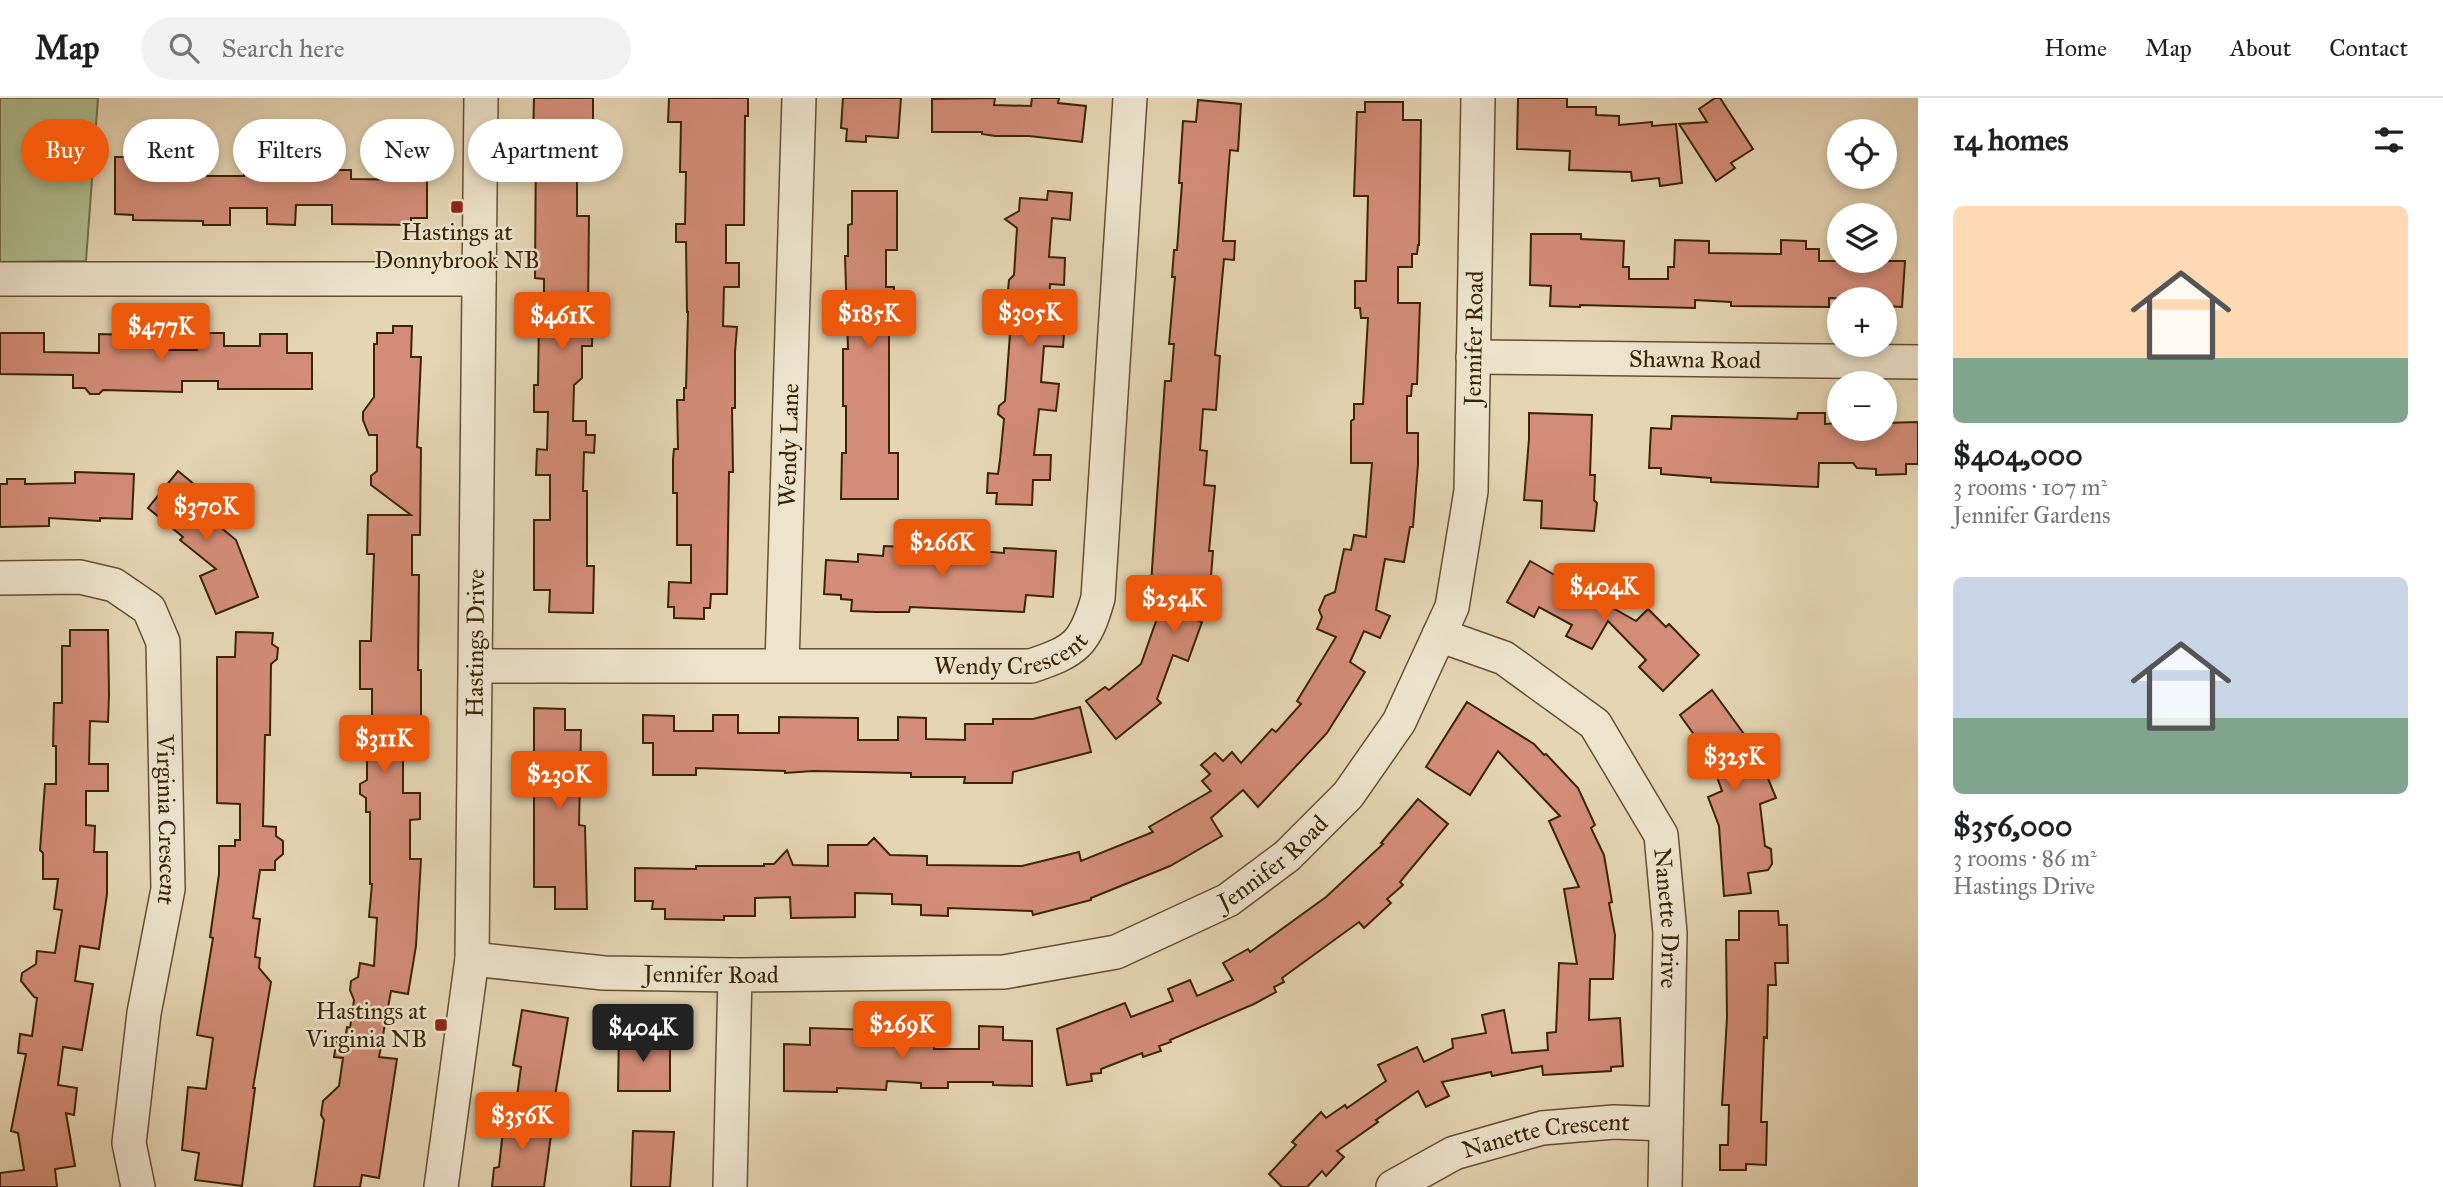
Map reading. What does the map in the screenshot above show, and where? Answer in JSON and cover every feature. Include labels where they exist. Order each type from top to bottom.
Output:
[{"type":"street","name":"Hastings Drive","points":[[440,1187],[472,959],[481,98]]},
{"type":"street","name":"Wendy Lane","points":[[782,665],[799,98]]},
{"type":"street","name":"Wendy Crescent","points":[[476,666],[1031,666],[1061,656],[1084,637],[1098,598],[1130,98]]},
{"type":"street","name":"Jennifer Road","points":[[472,959],[604,973],[735,975],[1004,972],[1116,952],[1228,900],[1287,856],[1348,795],[1399,722],[1452,607],[1471,491],[1478,98]]},
{"type":"street","points":[[0,279],[479,279]]},
{"type":"street","name":"Shawna Road","points":[[1474,357],[1918,362]]},
{"type":"street","name":"Virginia Crescent","points":[[0,579],[80,577],[114,585],[149,609],[163,642],[168,888],[144,1013],[129,1143],[138,1187]]},
{"type":"street","name":"Nanette Drive","points":[[1439,635],[1504,658],[1595,724],[1661,835],[1670,933],[1665,1187]]},
{"type":"street","points":[[730,1187],[735,975]]},
{"type":"street","name":"Nanette Crescent","points":[[1393,1187],[1454,1153],[1542,1128],[1614,1122],[1666,1124]]},
{"type":"green space","points":[[0,98],[98,98],[96,119],[21,119],[21,182],[92,182],[86,261],[0,262]]},
{"type":"building","points":[[534,98],[593,98],[593,119],[533,119]]},
{"type":"building","points":[[669,98],[748,98],[748,116],[745,116],[744,225],[726,225],[726,263],[739,263],[739,287],[724,287],[723,326],[737,327],[735,408],[732,408],[733,472],[729,472],[727,594],[711,594],[710,608],[704,608],[704,619],[674,618],[674,607],[668,607],[669,582],[691,583],[691,545],[677,545],[677,493],[673,493],[674,449],[678,449],[677,400],[684,400],[686,388],[688,312],[686,242],[676,242],[676,224],[685,224],[686,172],[680,172],[681,122],[668,122]]},
{"type":"building","points":[[843,98],[901,98],[898,138],[866,136],[866,142],[846,141],[847,129],[841,128]]},
{"type":"building","points":[[995,98],[994,105],[1031,106],[1032,98],[1059,98],[1058,103],[1086,106],[1082,142],[1029,136],[995,136],[982,132],[932,132],[932,99]]},
{"type":"building","points":[[1518,98],[1567,98],[1567,107],[1596,107],[1596,115],[1619,116],[1619,125],[1652,122],[1652,126],[1676,124],[1682,183],[1660,186],[1659,178],[1632,181],[1631,172],[1569,170],[1570,151],[1517,149]]},
{"type":"building","points":[[1715,98],[1720,98],[1753,149],[1731,163],[1735,168],[1716,181],[1679,124],[1707,122],[1699,109]]},
{"type":"building","points":[[1198,100],[1241,104],[1238,151],[1230,150],[1223,241],[1235,241],[1234,260],[1224,259],[1215,355],[1220,356],[1216,410],[1203,409],[1200,450],[1207,451],[1204,485],[1215,486],[1209,551],[1213,551],[1210,589],[1151,584],[1165,381],[1171,381],[1174,344],[1169,344],[1175,277],[1172,277],[1174,250],[1177,250],[1182,183],[1179,183],[1183,121],[1196,122]]},
{"type":"building","points":[[1365,102],[1403,102],[1403,120],[1421,120],[1419,245],[1417,254],[1412,254],[1412,267],[1398,267],[1398,303],[1420,303],[1417,384],[1412,384],[1411,396],[1407,396],[1407,433],[1418,433],[1418,464],[1413,527],[1410,527],[1404,562],[1385,559],[1376,610],[1390,616],[1380,638],[1364,631],[1350,662],[1365,672],[1327,733],[1258,807],[1243,790],[1211,818],[1222,836],[1170,866],[1091,900],[1033,915],[1032,911],[948,908],[948,916],[921,915],[921,905],[892,904],[892,894],[855,893],[855,917],[791,918],[790,897],[755,898],[755,916],[724,916],[724,920],[665,919],[665,909],[652,909],[653,901],[635,901],[635,868],[764,866],[774,864],[787,850],[793,865],[828,866],[828,845],[867,845],[874,838],[890,855],[927,856],[927,865],[1022,866],[1079,852],[1081,861],[1153,832],[1149,827],[1211,791],[1202,781],[1210,774],[1201,765],[1215,753],[1223,761],[1232,752],[1241,763],[1272,729],[1276,732],[1301,704],[1297,701],[1336,637],[1317,629],[1322,617],[1319,610],[1325,596],[1335,592],[1344,549],[1351,550],[1354,535],[1366,537],[1372,463],[1351,463],[1351,421],[1354,419],[1354,404],[1363,404],[1368,318],[1361,318],[1360,308],[1355,308],[1355,281],[1366,281],[1368,196],[1354,196],[1357,112],[1365,112]]},
{"type":"building","points":[[115,157],[123,157],[123,182],[219,182],[219,176],[233,176],[233,182],[346,182],[346,170],[351,170],[351,179],[360,179],[360,182],[427,182],[427,218],[411,218],[411,225],[332,224],[332,205],[296,205],[295,225],[267,224],[267,208],[230,208],[230,225],[203,225],[203,221],[133,220],[133,215],[115,214]]},
{"type":"building","points":[[536,182],[577,182],[577,216],[589,216],[588,307],[593,307],[592,346],[582,346],[582,378],[574,385],[573,421],[586,421],[586,435],[595,435],[594,453],[584,452],[583,491],[587,491],[587,566],[594,566],[593,613],[549,612],[550,590],[534,590],[534,520],[550,520],[550,475],[536,475],[537,449],[547,450],[548,412],[534,412],[534,385],[538,385],[539,319],[544,319],[544,279],[535,278]]},
{"type":"building","points":[[852,191],[897,191],[897,250],[886,250],[886,287],[894,287],[894,312],[889,312],[889,453],[898,453],[898,499],[841,499],[842,453],[846,453],[843,349],[848,349],[845,256],[848,256],[848,225],[852,224]]},
{"type":"building","points":[[1048,191],[1072,193],[1070,220],[1052,218],[1049,257],[1065,258],[1064,285],[1050,284],[1048,320],[1065,321],[1063,347],[1044,346],[1041,382],[1059,384],[1056,411],[1039,409],[1034,455],[1051,455],[1050,480],[1033,480],[1032,505],[996,504],[997,493],[987,493],[988,473],[998,474],[1000,460],[1004,419],[998,414],[999,406],[1005,401],[1013,294],[1008,290],[1009,280],[1014,275],[1017,228],[1005,219],[1019,211],[1020,198],[1047,200]]},
{"type":"building","points":[[1531,234],[1581,234],[1581,239],[1624,241],[1623,267],[1629,267],[1629,279],[1668,279],[1668,267],[1674,267],[1675,240],[1709,241],[1709,253],[1781,254],[1781,240],[1806,241],[1806,249],[1819,249],[1819,261],[1827,261],[1827,273],[1897,273],[1897,261],[1905,261],[1902,307],[1897,307],[1897,287],[1827,287],[1827,307],[1731,306],[1731,302],[1695,300],[1695,308],[1550,306],[1551,286],[1530,285]]},
{"type":"building","points":[[393,326],[412,326],[411,357],[421,357],[417,447],[421,448],[420,535],[412,535],[412,575],[419,575],[418,670],[421,670],[421,732],[407,733],[407,755],[403,755],[403,793],[420,793],[420,819],[410,820],[410,859],[421,859],[416,946],[408,994],[391,991],[379,1057],[397,1059],[379,1178],[362,1175],[360,1187],[314,1187],[324,1120],[321,1115],[323,1101],[339,1086],[343,1058],[334,1057],[337,1037],[345,1039],[347,1027],[350,1028],[354,1000],[350,990],[351,981],[358,977],[360,963],[374,966],[377,918],[369,917],[372,884],[370,812],[366,812],[366,798],[360,794],[360,784],[367,780],[367,729],[372,729],[372,689],[360,689],[360,641],[371,641],[374,554],[367,554],[368,515],[411,515],[371,485],[371,476],[377,471],[377,435],[369,435],[363,412],[374,397],[374,344],[377,344],[377,333],[393,333]]},
{"type":"building","points":[[0,333],[44,333],[44,352],[99,353],[99,334],[160,336],[160,350],[197,350],[197,333],[224,333],[224,346],[260,346],[260,334],[287,334],[287,353],[312,353],[312,389],[218,389],[218,381],[182,381],[182,392],[103,390],[99,394],[90,394],[85,388],[73,388],[73,375],[0,374]]},
{"type":"building","points":[[1529,413],[1592,415],[1590,475],[1595,475],[1594,500],[1597,503],[1594,531],[1541,528],[1542,501],[1524,500]]},
{"type":"building","points":[[1798,413],[1825,413],[1827,441],[1897,441],[1897,423],[1918,422],[1918,464],[1906,464],[1906,474],[1876,475],[1876,469],[1857,468],[1853,463],[1819,463],[1818,487],[1711,482],[1711,478],[1661,474],[1661,468],[1649,468],[1651,428],[1671,429],[1672,416],[1797,419]]},
{"type":"building","points":[[178,471],[211,498],[201,511],[236,540],[258,597],[216,614],[200,576],[216,569],[180,540],[183,537],[148,508]]},
{"type":"building","points":[[75,472],[134,474],[132,519],[100,518],[100,521],[49,518],[49,526],[0,527],[0,484],[7,484],[7,479],[25,479],[25,484],[75,483]]},
{"type":"building","points":[[913,544],[967,552],[1004,553],[1004,548],[1056,551],[1053,597],[1026,595],[1024,612],[910,607],[909,612],[876,612],[851,611],[852,600],[841,599],[841,595],[824,594],[826,560],[858,562],[858,554],[883,556],[884,546],[909,547]]},
{"type":"building","points":[[1530,561],[1636,621],[1648,609],[1666,627],[1669,624],[1699,655],[1663,691],[1639,667],[1646,660],[1608,621],[1592,649],[1566,636],[1572,625],[1539,607],[1534,617],[1507,602]]},
{"type":"building","points":[[1161,607],[1202,622],[1188,661],[1173,655],[1157,699],[1161,703],[1116,739],[1086,701],[1105,687],[1109,690],[1141,664]]},
{"type":"building","points":[[70,630],[108,630],[109,695],[108,722],[90,721],[89,764],[108,764],[108,791],[86,791],[86,825],[95,826],[94,852],[107,852],[107,894],[99,949],[80,946],[75,981],[93,984],[82,1050],[63,1047],[58,1085],[77,1088],[74,1115],[66,1113],[75,1166],[55,1169],[57,1187],[0,1187],[0,1173],[24,1170],[18,1133],[11,1131],[26,1054],[18,1053],[20,1034],[32,1036],[37,998],[21,981],[22,973],[36,964],[37,951],[55,953],[62,910],[54,909],[58,879],[43,879],[43,853],[40,850],[45,784],[56,784],[54,703],[62,703],[62,646],[70,646]]},
{"type":"building","points":[[236,632],[273,633],[272,644],[278,648],[277,659],[271,664],[270,735],[265,735],[263,826],[276,827],[276,836],[283,841],[283,854],[275,861],[275,870],[260,870],[253,918],[260,919],[255,957],[260,958],[259,968],[271,982],[253,1088],[242,1186],[195,1180],[199,1153],[182,1150],[188,1087],[206,1089],[213,1038],[197,1035],[213,938],[210,937],[219,874],[219,846],[235,846],[235,840],[240,840],[240,804],[217,803],[217,657],[235,657]]},
{"type":"building","points":[[1712,690],[1744,734],[1757,769],[1765,771],[1776,798],[1760,804],[1765,846],[1771,849],[1772,864],[1768,870],[1748,873],[1751,893],[1724,896],[1719,826],[1708,797],[1722,791],[1717,777],[1723,775],[1680,715]]},
{"type":"building","points":[[1467,702],[1546,754],[1578,788],[1595,825],[1591,828],[1604,855],[1615,935],[1613,979],[1590,979],[1589,1020],[1620,1018],[1623,1066],[1611,1067],[1611,1071],[1543,1075],[1542,1066],[1492,1076],[1491,1072],[1442,1082],[1449,1096],[1426,1107],[1418,1091],[1337,1151],[1344,1157],[1326,1176],[1322,1171],[1307,1187],[1282,1187],[1269,1174],[1296,1145],[1292,1142],[1321,1112],[1326,1118],[1345,1105],[1347,1108],[1386,1081],[1378,1065],[1417,1047],[1424,1062],[1453,1048],[1452,1039],[1486,1033],[1482,1015],[1504,1010],[1512,1053],[1548,1050],[1547,1033],[1556,1032],[1559,963],[1577,964],[1564,889],[1579,887],[1549,821],[1560,816],[1498,751],[1470,795],[1426,767]]},
{"type":"building","points":[[1080,707],[1091,752],[1013,772],[1012,783],[964,783],[965,777],[911,777],[911,773],[785,773],[696,768],[696,775],[653,775],[653,743],[643,743],[643,715],[674,716],[674,731],[713,731],[713,715],[738,715],[738,733],[779,733],[779,717],[858,718],[858,740],[898,740],[898,717],[926,718],[926,739],[965,740],[965,724],[993,724],[993,719],[1033,719]]},
{"type":"building","points":[[534,708],[565,709],[565,730],[581,730],[579,825],[585,826],[587,909],[555,909],[555,887],[534,887]]},
{"type":"building","points":[[1418,799],[1448,824],[1400,882],[1403,885],[1387,899],[1391,903],[1364,928],[1359,922],[1282,978],[1284,982],[1274,987],[1276,992],[1254,1004],[1170,1040],[1171,1042],[1159,1046],[1161,1051],[1143,1057],[1142,1053],[1101,1069],[1101,1073],[1091,1074],[1092,1081],[1067,1085],[1057,1029],[1125,1003],[1131,1017],[1173,1001],[1168,989],[1190,980],[1197,996],[1233,980],[1223,963],[1248,949],[1250,952],[1326,897],[1383,844],[1381,843]]},
{"type":"building","points":[[1739,911],[1778,911],[1779,925],[1787,925],[1788,963],[1775,963],[1776,985],[1768,985],[1761,1122],[1767,1122],[1766,1165],[1746,1164],[1746,1170],[1720,1170],[1720,1145],[1728,1145],[1729,1105],[1722,1105],[1727,1017],[1726,940],[1739,940]]},
{"type":"building","points":[[522,1010],[568,1018],[555,1096],[517,1096],[521,1067],[513,1065]]},
{"type":"building","points":[[979,1026],[1003,1027],[1003,1040],[1032,1041],[1032,1086],[993,1085],[993,1082],[948,1082],[948,1088],[921,1088],[921,1083],[887,1081],[886,1090],[837,1088],[837,1092],[784,1091],[784,1044],[810,1045],[810,1028],[906,1031],[934,1029],[934,1049],[979,1049]]},
{"type":"building","points":[[619,1029],[641,1029],[641,1043],[670,1044],[670,1091],[618,1091]]},
{"type":"building","points":[[506,1103],[524,1106],[523,1127],[552,1128],[544,1187],[492,1187],[494,1168],[499,1167]]},
{"type":"building","points":[[633,1131],[674,1132],[670,1187],[631,1187]]},
{"type":"place","name":"Hastings at Donnybrook NB","points":[[457,207]]},
{"type":"place","name":"Hastings at Virginia NB","points":[[441,1025]]}]
